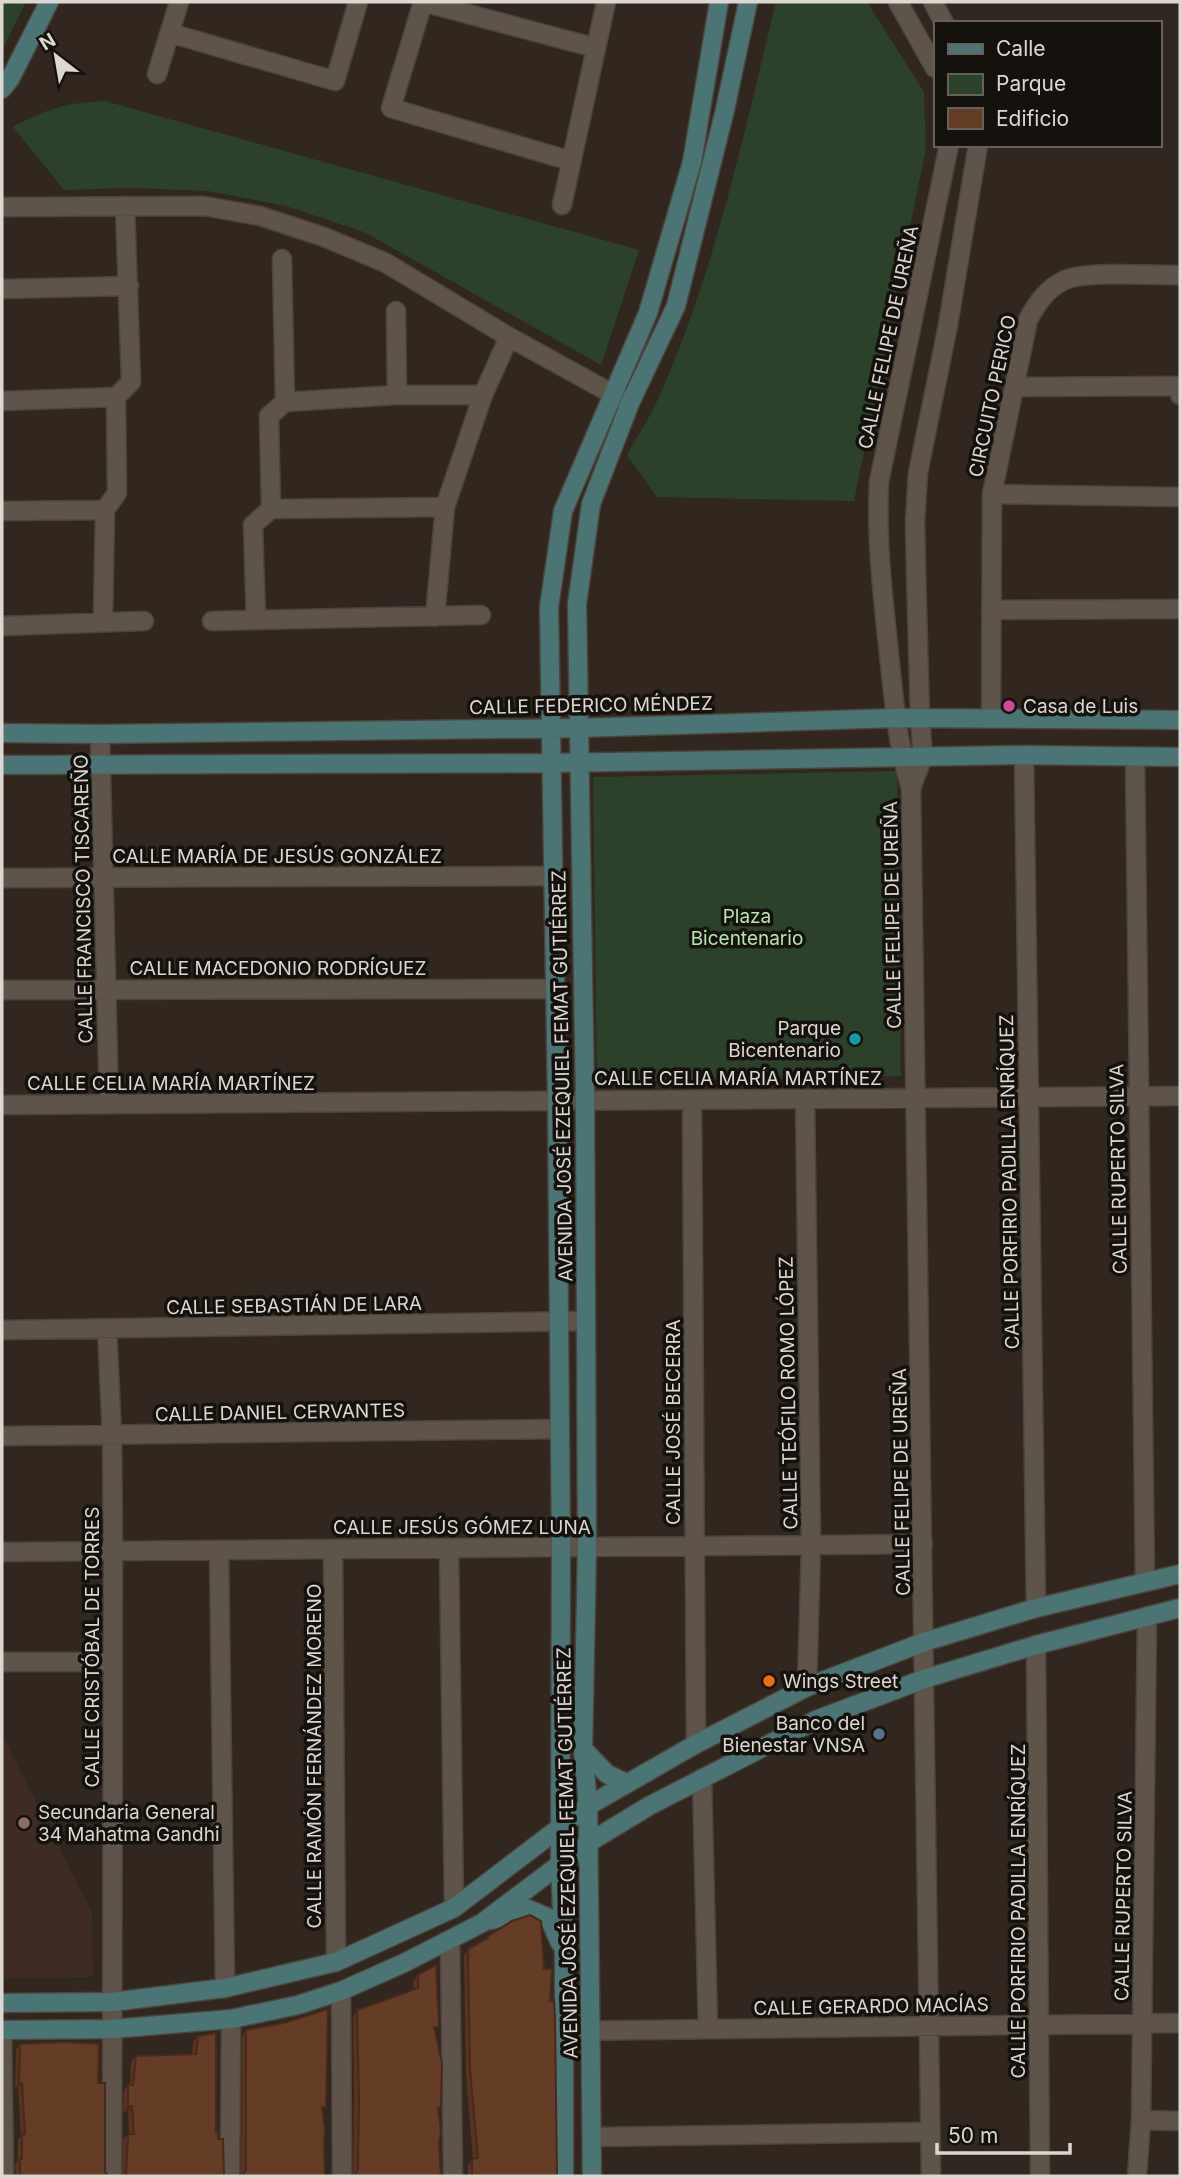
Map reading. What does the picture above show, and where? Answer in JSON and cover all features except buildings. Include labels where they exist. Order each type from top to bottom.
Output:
[{"type":"street","points":[[2,89],[10,79],[49,2]]},
{"type":"street","points":[[157,74],[179,2]]},
{"type":"street","points":[[170,33],[335,81],[358,2]]},
{"type":"street","points":[[571,161],[391,107],[423,2],[596,48]]},
{"type":"street","points":[[562,205],[606,2]]},
{"type":"street","name":"AVENIDA JOSÉ EZEQUIEL FEMAT GUTIÉRREZ","points":[[564,2176],[557,1101],[549,607],[563,511],[648,313],[692,162],[719,2]]},
{"type":"street","name":"AVENIDA JOSÉ EZEQUIEL FEMAT GUTIÉRREZ","points":[[592,2176],[589,1843],[583,1749],[587,1547],[585,1100],[577,604],[591,504],[630,403],[676,306],[724,114],[748,2]]},
{"type":"street","points":[[898,2],[934,66]]},
{"type":"street","points":[[933,2],[943,21]]},
{"type":"street","name":"CALLE FELIPE DE UREÑA","points":[[931,2176],[911,788],[901,756],[896,718],[882,588],[877,508],[879,482],[949,147]]},
{"type":"street","name":"CALLE FELIPE DE UREÑA","points":[[911,788],[923,757],[915,521],[918,473],[978,147]]},
{"type":"street","points":[[2,401],[116,397],[131,382],[125,206]]},
{"type":"street","points":[[2,207],[204,206],[260,216],[324,237],[386,263],[509,337],[630,403]]},
{"type":"street","points":[[282,259],[285,402]]},
{"type":"street","name":"CIRCUITO PERICO","points":[[991,719],[992,494],[1028,320],[1037,303],[1050,289],[1066,279],[1088,276],[1180,275]]},
{"type":"street","points":[[2,289],[129,286]]},
{"type":"street","points":[[396,311],[397,395]]},
{"type":"street","points":[[435,617],[445,507],[483,395],[509,337]]},
{"type":"street","points":[[1014,387],[1180,386],[1180,395]]},
{"type":"street","points":[[271,509],[269,416],[285,402],[397,395],[483,395]]},
{"type":"street","points":[[103,621],[105,510],[117,494],[116,397]]},
{"type":"street","points":[[992,494],[1180,497]]},
{"type":"street","points":[[256,620],[253,525],[271,509],[445,507]]},
{"type":"street","points":[[2,511],[105,510]]},
{"type":"street","points":[[991,610],[1180,609]]},
{"type":"street","points":[[212,621],[481,615]]},
{"type":"street","points":[[2,626],[144,621]]},
{"type":"street","name":"CALLE FEDERICO MÉNDEZ","points":[[2,733],[578,727],[896,718],[1180,720]]},
{"type":"street","name":"CALLE FRANCISCO TISCAREÑO","points":[[100,734],[109,1104]]},
{"type":"street","points":[[2,765],[550,763],[1024,755],[1180,757]]},
{"type":"street","name":"CALLE PORFIRIO PADILLA ENRÍQUEZ","points":[[1024,755],[1036,1608]]},
{"type":"street","name":"CALLE RUPERTO SILVA","points":[[1135,757],[1144,1582]]},
{"type":"street","name":"CALLE MARÍA DE JESÚS GONZÁLEZ","points":[[2,878],[552,876]]},
{"type":"street","name":"CALLE MACEDONIO RODRÍGUEZ","points":[[2,990],[555,989]]},
{"type":"street","name":"CALLE CELIA MARÍA MARTÍNEZ","points":[[2,1105],[1180,1096]]},
{"type":"street","name":"CALLE TEÓFILO ROMO LÓPEZ","points":[[804,1099],[811,1545],[807,1687]]},
{"type":"street","name":"CALLE JOSÉ BECERRA","points":[[692,1100],[696,1744]]},
{"type":"street","name":"CALLE SEBASTIÁN DE LARA","points":[[2,1330],[586,1321]]},
{"type":"street","name":"CALLE CRISTÓBAL DE TORRES","points":[[107,1329],[112,1435],[113,1551],[112,2176]]},
{"type":"street","name":"CALLE DANIEL CERVANTES","points":[[2,1436],[559,1429]]},
{"type":"street","name":"CALLE JESÚS GÓMEZ LUNA","points":[[2,1552],[922,1544]]},
{"type":"street","points":[[449,1548],[454,1908]]},
{"type":"street","name":"CALLE RAMÓN FERNÁNDEZ MORENO","points":[[334,1549],[336,1962]]},
{"type":"street","points":[[219,1550],[225,1988]]},
{"type":"street","points":[[2,2003],[112,2002],[225,1988],[336,1962],[454,1908],[588,1806],[696,1744],[807,1687],[924,1642],[1036,1608],[1180,1574]]},
{"type":"street","points":[[4,2176],[2,2031],[112,2029],[230,2019],[298,2005],[341,1991],[482,1923],[589,1843],[702,1778],[816,1720],[924,1679],[1036,1645],[1180,1608]]},
{"type":"street","name":"CALLE RUPERTO SILVA","points":[[1137,2176],[1143,2024],[1147,1616]]},
{"type":"street","name":"CALLE PORFIRIO PADILLA ENRÍQUEZ","points":[[1036,1645],[1040,2176]]},
{"type":"street","points":[[2,1662],[113,1662]]},
{"type":"street","points":[[583,1749],[607,1774],[626,1783]]},
{"type":"street","points":[[702,1778],[708,2029]]},
{"type":"street","points":[[482,1923],[527,1909],[549,1919],[564,1954]]},
{"type":"street","points":[[450,1940],[453,2176]]},
{"type":"street","points":[[341,1991],[342,2176]]},
{"type":"street","points":[[230,2019],[230,2176]]},
{"type":"street","name":"CALLE GERARDO MACÍAS","points":[[563,2031],[1180,2023]]},
{"type":"street","points":[[1141,2120],[1180,2120]]},
{"type":"street","points":[[592,2137],[930,2132]]},
{"type":"shaded area","name":"Secundaria General 34 Mahatma Gandhi","points":[[2,1735],[92,1912],[93,1977],[2,1978]]},
{"type":"green space","points":[[2,2],[26,2],[2,50]]},
{"type":"green space","points":[[776,2],[867,2],[924,92],[926,148],[854,501],[657,497],[627,455],[658,399],[696,302],[726,204]]},
{"type":"green space","points":[[105,101],[639,250],[601,365],[364,232],[286,206],[208,191],[131,188],[64,190],[13,127],[57,108]]},
{"type":"green space","name":"Plaza Bicentenario","points":[[897,771],[901,1076],[597,1082],[593,777]]},
{"type":"place","name":"Casa de Luis","points":[[1009,706]]},
{"type":"place","name":"Parque Bicentenario","points":[[855,1039]]},
{"type":"place","name":"Wings Street","points":[[769,1681]]},
{"type":"place","name":"Banco del Bienestar VNSA","points":[[879,1734]]},
{"type":"place","name":"Secundaria General 34 Mahatma Gandhi","points":[[24,1823]]}]
